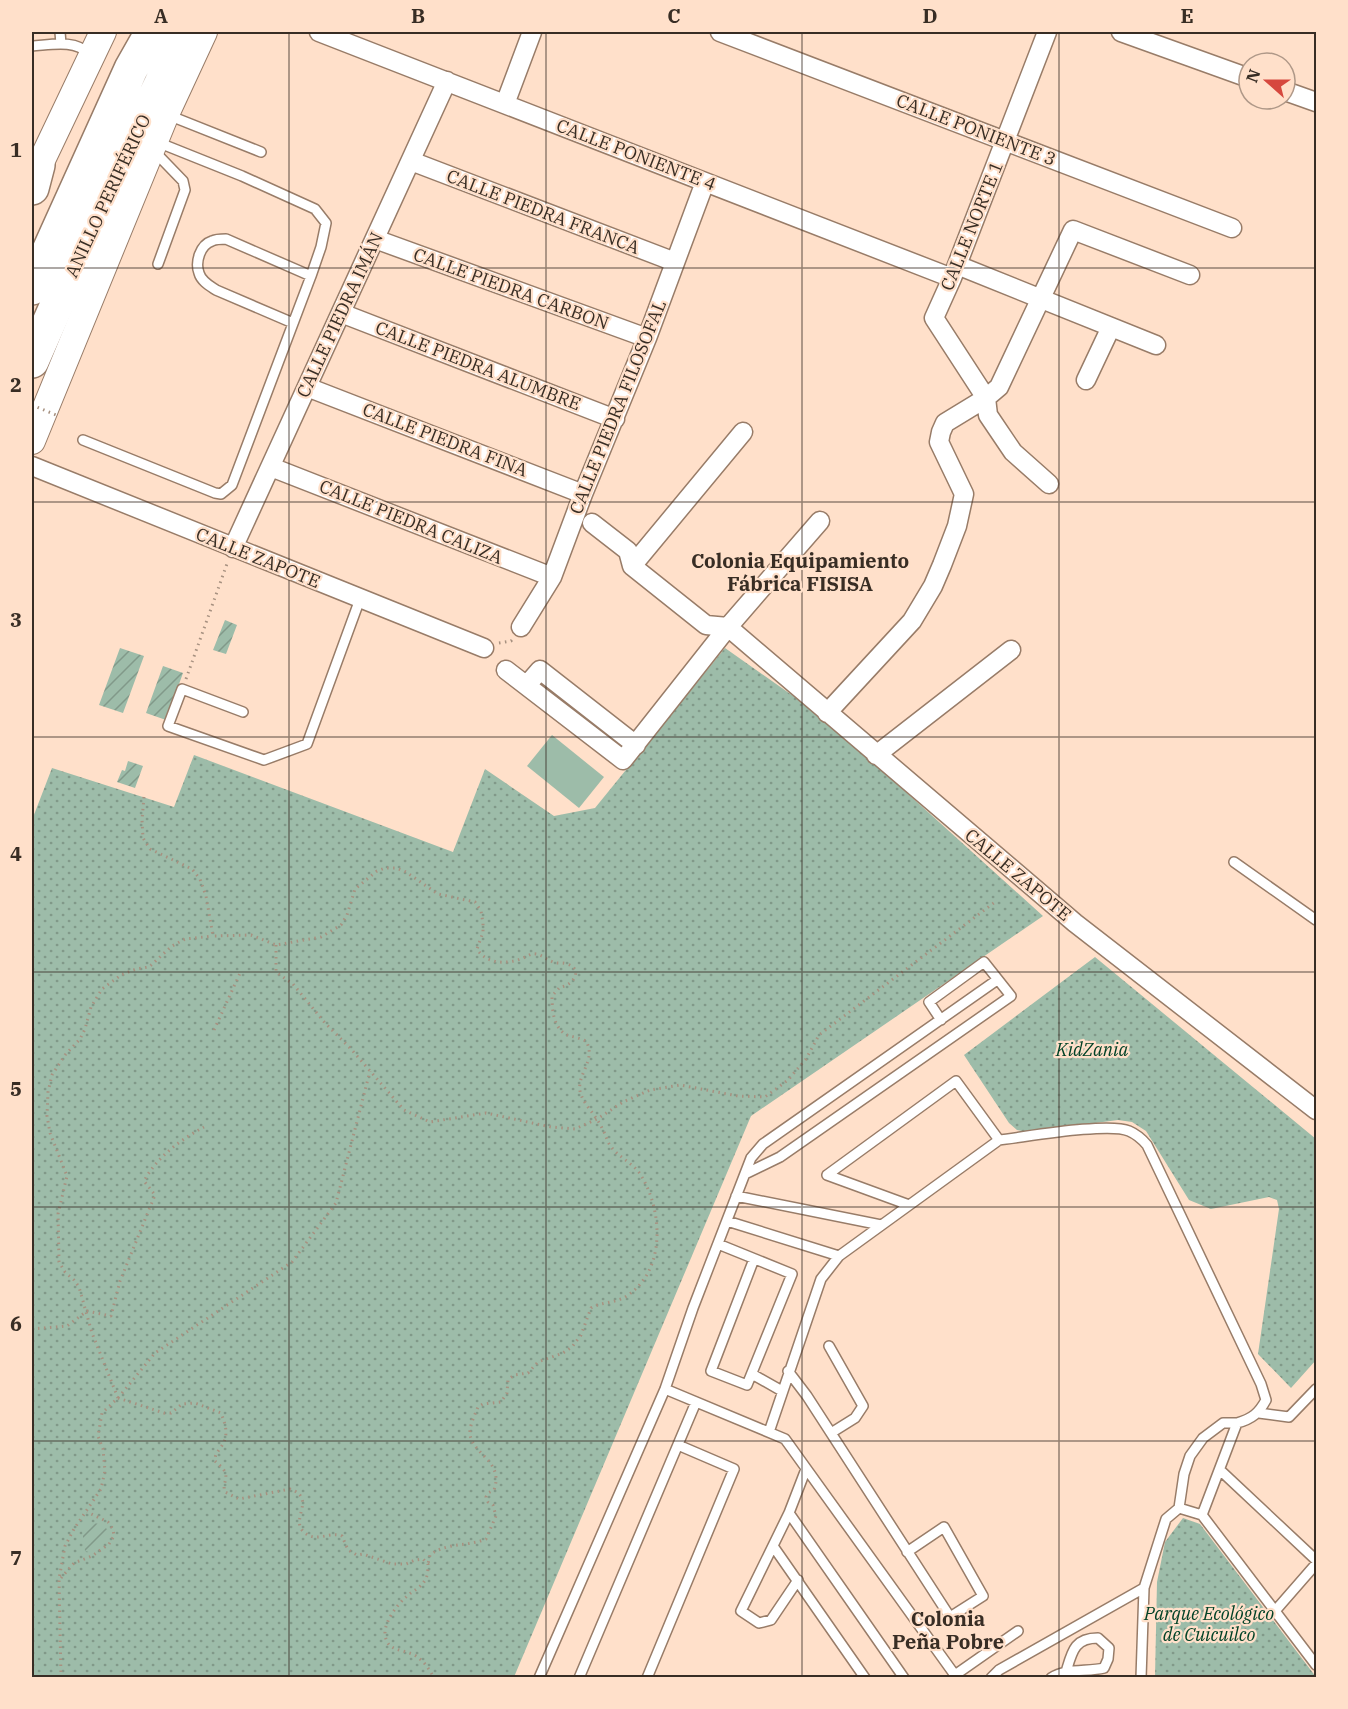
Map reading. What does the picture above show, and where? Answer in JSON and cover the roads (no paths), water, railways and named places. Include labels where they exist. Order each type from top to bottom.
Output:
[{"type":"highway","points":[[32,241],[66,162],[138,32]]},
{"type":"highway","points":[[32,288],[121,90],[152,32]]},
{"type":"highway","points":[[32,330],[171,32]]},
{"type":"highway","name":"ANILLO PERIFÉRICO","points":[[32,361],[90,231],[186,32]]},
{"type":"main road","points":[[34,178],[103,32]]},
{"type":"main road","points":[[32,441],[166,114],[204,32]]},
{"type":"street","name":"CALLE PONIENTE 4","points":[[319,32],[705,182],[955,271],[1041,299],[1156,345]]},
{"type":"street","points":[[505,104],[532,32]]},
{"type":"street","name":"CALLE PONIENTE 3","points":[[720,32],[1232,228]]},
{"type":"street","name":"CALLE NORTE 1","points":[[986,398],[934,318],[955,271],[1047,32]]},
{"type":"street","points":[[1121,32],[1237,74]]},
{"type":"street","name":"CALLE PIEDRA IMÁN","points":[[233,548],[447,81]]},
{"type":"street","points":[[1297,95],[1317,102]]},
{"type":"street","name":"CALLE PIEDRA FRANCA","points":[[411,161],[675,262]]},
{"type":"street","name":"CALLE PIEDRA FILOSOFAL","points":[[521,627],[552,578],[583,494],[647,339],[705,182]]},
{"type":"street","points":[[827,713],[912,621],[933,586],[957,526],[963,494],[939,442],[941,432],[945,423],[986,398],[999,387],[1073,230],[1190,275]]},
{"type":"street","name":"CALLE PIEDRA CARBON","points":[[375,239],[647,339]]},
{"type":"street","name":"CALLE PIEDRA ALUMBRE","points":[[341,313],[615,419]]},
{"type":"street","points":[[1086,380],[1111,327]]},
{"type":"street","name":"CALLE PIEDRA FINA","points":[[307,387],[583,494]]},
{"type":"street","points":[[986,398],[988,415],[1013,452],[1049,484]]},
{"type":"street","points":[[632,566],[743,432]]},
{"type":"street","name":"CALLE ZAPOTE","points":[[32,466],[484,648]]},
{"type":"street","name":"CALLE PIEDRA CALIZA","points":[[271,466],[552,578]]},
{"type":"street","points":[[506,670],[526,685],[540,670],[636,745],[728,627],[820,521]]},
{"type":"street","points":[[592,523],[628,551],[632,566],[706,625],[728,627]]},
{"type":"street","name":"CALLE ZAPOTE","points":[[728,627],[1075,923],[1317,1110]]},
{"type":"street","points":[[876,755],[1011,650]]},
{"type":"lane","points":[[59,44],[60,32]]},
{"type":"lane","points":[[32,41],[50,40],[59,44]]},
{"type":"lane","points":[[32,46],[68,44],[88,52],[89,58]]},
{"type":"lane","points":[[166,114],[261,152]]},
{"type":"lane","points":[[153,145],[183,181],[185,190],[158,264]]},
{"type":"lane","points":[[82,440],[221,494],[227,491],[232,485],[324,239],[327,223],[315,209],[242,176],[153,145]]},
{"type":"lane","points":[[293,323],[216,290],[199,274],[198,260],[204,245],[213,240],[226,239],[311,276]]},
{"type":"lane","points":[[243,712],[182,689],[168,726],[264,760],[307,744],[360,599]]},
{"type":"lane","points":[[1234,862],[1317,920]]},
{"type":"lane","points":[[745,1173],[780,1157],[1011,996],[984,962],[929,1002],[941,1020]]},
{"type":"lane","points":[[539,1677],[665,1389],[751,1158],[763,1144],[997,980]]},
{"type":"lane","points":[[909,1205],[827,1175],[956,1081],[999,1140]]},
{"type":"lane","points":[[768,1432],[821,1280],[838,1256],[999,1140],[1109,1127],[1128,1130],[1140,1137],[1147,1145],[1261,1384],[1266,1400],[1259,1413],[1248,1420],[1223,1423],[1203,1438],[1190,1456],[1184,1474],[1179,1508],[1166,1519],[1144,1588],[1141,1677]]},
{"type":"lane","points":[[736,1196],[882,1225]]},
{"type":"lane","points":[[727,1221],[838,1256]]},
{"type":"lane","points":[[718,1244],[792,1274],[747,1385],[711,1371],[754,1259]]},
{"type":"lane","points":[[829,1346],[863,1406],[855,1418],[831,1433]]},
{"type":"lane","points":[[788,1371],[807,1396],[907,1552],[951,1617],[983,1596],[944,1527],[907,1552]]},
{"type":"lane","points":[[752,1374],[782,1391]]},
{"type":"lane","points":[[665,1389],[785,1439],[956,1676],[1018,1631]]},
{"type":"lane","points":[[1259,1413],[1289,1417],[1317,1389]]},
{"type":"lane","points":[[579,1677],[696,1402]]},
{"type":"lane","points":[[1202,1515],[1237,1423]]},
{"type":"lane","points":[[647,1677],[734,1469],[678,1445]]},
{"type":"lane","points":[[798,1580],[771,1620],[759,1623],[741,1611],[789,1513],[806,1469]]},
{"type":"lane","points":[[1220,1470],[1317,1562],[1275,1611]]},
{"type":"lane","points":[[1179,1508],[1202,1515],[1317,1665]]},
{"type":"lane","points":[[789,1513],[904,1677]]},
{"type":"lane","points":[[773,1546],[865,1677]]},
{"type":"lane","points":[[990,1677],[1144,1588]]},
{"type":"lane","points":[[1051,1677],[1059,1672],[1068,1675],[1104,1668],[1109,1648],[1098,1638],[1086,1638],[1074,1647],[1068,1675]]},
{"type":"district","name":"Colonia Equipamiento Fábrica FISISA","points":[[800,572]]},
{"type":"district","name":"Colonia Peña Pobre","points":[[948,1630]]},
{"type":"park label","name":"KidZania","points":[[1092,1050]]},
{"type":"park label","name":"Parque Ecológico de Cuicuilco","points":[[1209,1624]]}]
